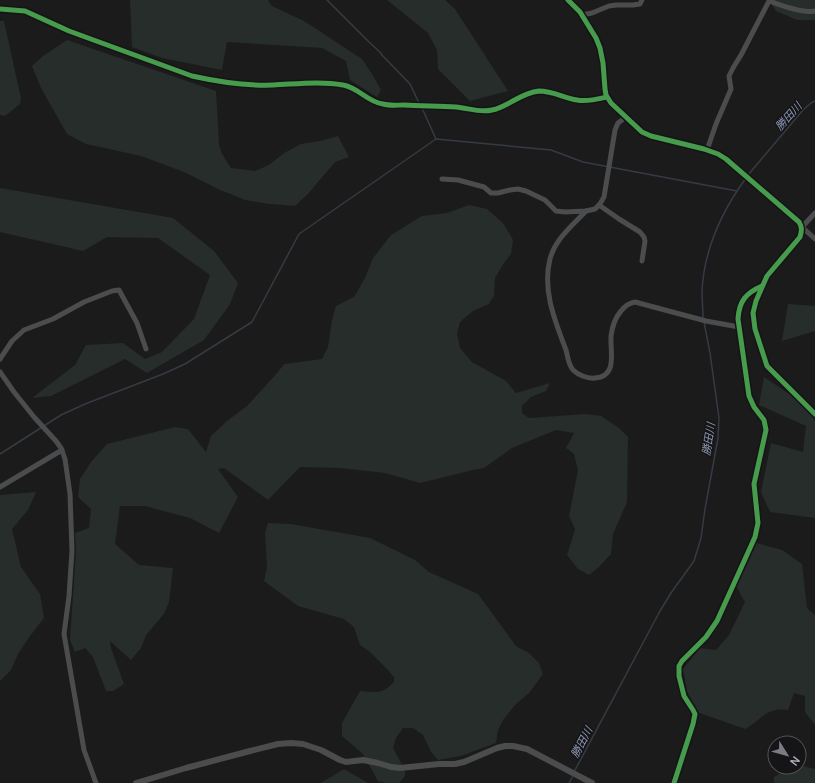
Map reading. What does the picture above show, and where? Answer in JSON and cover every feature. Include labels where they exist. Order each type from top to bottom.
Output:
[{"type":"street","points":[[568,0],[582,15],[596,38],[603,63],[604,89],[611,103],[642,132],[651,136],[707,150],[722,156],[799,222],[815,239]]},
{"type":"street","points":[[582,15],[616,4],[640,4],[642,0]]},
{"type":"street","points":[[707,150],[730,89],[729,76],[769,1],[799,10],[811,12],[815,11]]},
{"type":"street","points":[[0,9],[25,11],[69,31],[192,76],[211,80],[245,84],[272,85],[305,83],[344,85],[353,88],[368,99],[383,104],[456,107],[480,111],[492,110],[521,96],[540,91],[552,92],[579,101],[607,97]]},
{"type":"street","points":[[442,178],[458,180],[484,187],[492,193],[498,194],[518,189],[545,200],[556,211],[586,211],[595,209],[604,198],[615,130],[618,123],[626,117]]},
{"type":"street","points":[[599,206],[640,232],[644,237],[645,241],[642,261]]},
{"type":"street","points":[[586,211],[559,238],[554,246],[548,270],[548,295],[569,364],[574,371],[594,379],[602,377],[607,373],[612,364],[611,334],[614,321],[619,313],[630,302],[636,302],[706,321],[739,327]]},
{"type":"street","points":[[815,213],[802,226],[800,237],[767,276],[756,300],[753,313],[755,329],[767,366],[815,414]]},
{"type":"street","points":[[674,783],[695,714],[684,696],[679,676],[679,666],[682,661],[706,637],[717,621],[758,530],[754,484],[766,430],[764,420],[754,407],[749,396],[738,311],[741,302],[746,296],[753,290],[762,286]]},
{"type":"street","points":[[0,359],[12,341],[24,330],[54,319],[84,302],[112,291],[119,290],[137,323],[146,349]]},
{"type":"street","points":[[0,372],[34,417],[56,441],[62,450],[65,459],[70,494],[72,551],[69,596],[64,634],[84,750],[96,783]]},
{"type":"street","points":[[0,487],[62,450]]},
{"type":"street","points":[[136,783],[250,751],[278,744],[291,743],[304,744],[346,762],[363,760],[378,763],[391,768],[455,764],[464,762],[497,748],[513,746],[527,749],[592,783]]},
{"type":"shaded area","points":[[130,0],[268,0],[272,6],[304,21],[362,59],[381,90],[377,97],[350,80],[346,61],[322,48],[227,42],[222,70],[162,58],[132,47]]},
{"type":"shaded area","points":[[387,0],[445,0],[455,9],[508,91],[470,101],[438,69],[437,50],[428,33]]},
{"type":"shaded area","points":[[769,0],[815,0],[815,20],[797,20],[776,11]]},
{"type":"shaded area","points":[[0,21],[4,21],[21,98],[20,104],[5,116],[0,115]]},
{"type":"shaded area","points":[[67,40],[216,91],[219,145],[222,154],[231,168],[255,171],[269,165],[284,153],[301,144],[338,136],[349,157],[335,162],[308,194],[295,206],[245,200],[218,189],[184,172],[141,156],[86,144],[67,134],[41,88],[32,66],[43,56]]},
{"type":"shaded area","points":[[0,188],[173,218],[214,251],[238,283],[230,304],[204,340],[147,373],[125,359],[51,396],[32,398],[75,365],[86,345],[123,343],[145,359],[162,352],[194,319],[210,275],[158,238],[107,237],[83,251],[0,232]]},
{"type":"shaded area","points":[[469,205],[487,209],[504,224],[513,240],[511,254],[495,278],[494,296],[489,304],[473,311],[460,322],[457,334],[460,348],[472,362],[506,381],[516,393],[550,383],[546,391],[531,397],[522,406],[522,413],[529,418],[585,414],[601,416],[619,428],[628,437],[627,502],[613,534],[611,554],[589,575],[578,569],[567,555],[575,529],[569,516],[578,470],[574,454],[566,448],[574,433],[556,430],[512,448],[484,468],[420,483],[385,473],[340,468],[300,467],[268,500],[224,468],[218,469],[238,497],[219,533],[190,518],[145,506],[120,506],[115,544],[139,565],[173,568],[169,602],[164,614],[146,635],[141,648],[131,660],[110,641],[111,648],[124,684],[113,691],[106,691],[93,657],[85,648],[75,652],[70,640],[76,551],[75,533],[89,528],[91,509],[78,497],[80,479],[91,462],[107,444],[175,427],[188,429],[206,452],[211,436],[227,421],[247,406],[284,364],[322,359],[328,347],[332,320],[336,306],[354,297],[365,278],[373,258],[391,235],[422,216],[447,213]]},
{"type":"shaded area","points":[[788,304],[815,306],[815,331],[782,341]]},
{"type":"shaded area","points":[[764,377],[807,406],[815,421],[815,518],[770,512],[761,492],[771,443],[803,452],[806,426],[759,405]]},
{"type":"shaded area","points":[[36,492],[28,510],[12,529],[21,567],[40,594],[44,618],[18,654],[11,670],[0,681],[0,495]]},
{"type":"shaded area","points":[[268,523],[291,524],[370,538],[415,560],[429,572],[478,594],[516,646],[529,653],[539,663],[543,674],[529,693],[515,705],[503,720],[498,730],[496,743],[461,756],[438,760],[431,752],[423,735],[413,728],[403,728],[396,738],[393,748],[405,770],[405,776],[399,783],[386,783],[378,781],[363,754],[342,736],[342,723],[360,691],[382,691],[394,682],[394,677],[370,652],[360,645],[354,627],[344,619],[298,606],[264,581],[267,567],[265,533]]},
{"type":"shaded area","points":[[753,542],[782,550],[802,564],[807,608],[815,615],[815,725],[805,712],[805,696],[794,693],[788,710],[774,710],[769,712],[745,729],[697,712],[687,691],[683,669],[700,648],[716,650],[729,635],[745,602],[736,586]]},
{"type":"shaded area","points":[[807,767],[815,769],[815,783],[774,783],[774,777],[777,775],[807,775]]},
{"type":"shaded area","points":[[344,769],[368,783],[321,783]]},
{"type":"waterway","points":[[327,0],[410,84],[420,105]]},
{"type":"waterway","name":"勝田川","points":[[748,175],[803,110],[815,101]]},
{"type":"waterway","points":[[422,108],[436,139]]},
{"type":"waterway","points":[[0,454],[61,415],[185,364],[252,322],[299,234],[436,139],[551,150],[583,162],[737,191]]},
{"type":"waterway","name":"勝田川","points":[[703,318],[703,276],[710,246],[722,217],[746,178]]},
{"type":"waterway","name":"勝田川","points":[[574,772],[660,611],[694,561],[701,538],[718,438],[719,418],[704,322]]},
{"type":"waterway","name":"勝田川","points":[[569,783],[573,776]]},
{"type":"cycle path","points":[[568,0],[580,12],[596,38],[603,63],[606,95],[611,103],[642,132],[651,136],[704,149],[718,154],[726,159],[801,225],[800,237],[767,276],[756,301],[753,313],[755,329],[767,366],[815,414]]},
{"type":"cycle path","points":[[0,9],[25,11],[69,31],[192,76],[222,82],[263,85],[326,83],[348,86],[377,103],[386,105],[456,107],[483,111],[498,108],[526,94],[539,91],[549,92],[581,101],[607,97]]},
{"type":"cycle path","points":[[674,783],[695,714],[684,696],[679,676],[679,666],[682,661],[706,637],[717,621],[755,537],[758,523],[754,484],[766,430],[764,420],[754,407],[749,396],[738,319],[740,307],[744,298],[762,286]]}]
